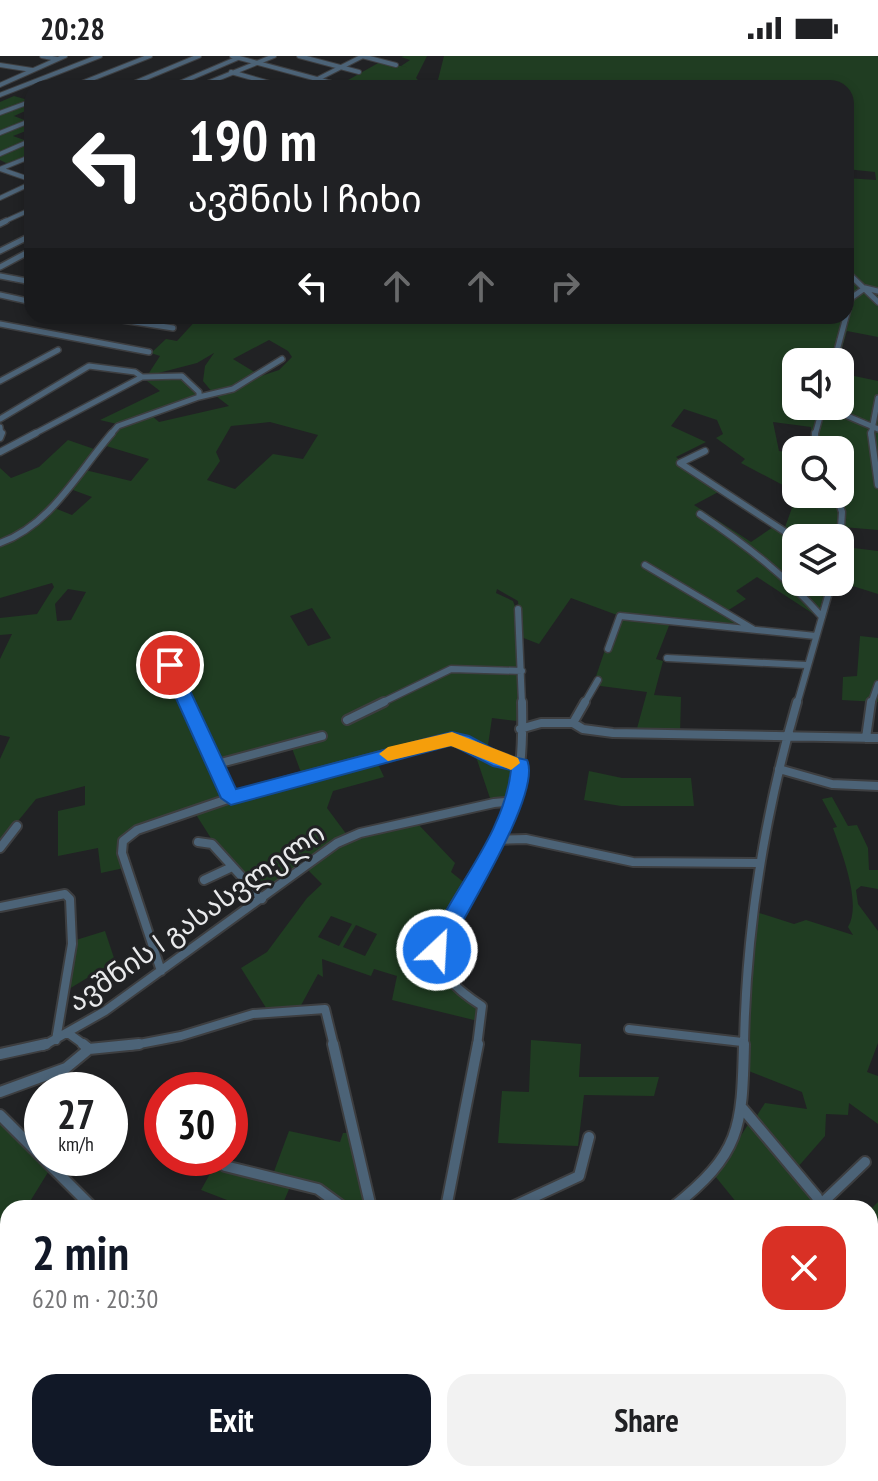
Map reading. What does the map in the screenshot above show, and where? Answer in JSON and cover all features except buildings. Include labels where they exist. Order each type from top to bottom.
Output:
[{"type":"street","points":[[42,56],[57,59]]},
{"type":"street","points":[[0,83],[65,56]]},
{"type":"street","points":[[39,80],[100,56]]},
{"type":"street","points":[[89,80],[150,56]]},
{"type":"street","points":[[141,80],[199,56]]},
{"type":"street","points":[[232,56],[325,80]]},
{"type":"street","points":[[213,80],[274,56]]},
{"type":"street","points":[[299,56],[359,72]]},
{"type":"street","points":[[315,80],[362,56],[396,65]]},
{"type":"street","points":[[187,80],[238,58]]},
{"type":"street","points":[[0,65],[32,70]]},
{"type":"street","points":[[231,72],[259,80]]},
{"type":"street","points":[[0,95],[24,86]]},
{"type":"street","points":[[0,113],[24,104]]},
{"type":"street","points":[[0,133],[24,123]]},
{"type":"street","points":[[0,154],[24,144]]},
{"type":"street","points":[[0,171],[24,160]]},
{"type":"street","points":[[0,171],[24,178]]},
{"type":"street","points":[[0,198],[24,185]]},
{"type":"street","points":[[0,224],[24,213]]},
{"type":"street","points":[[0,251],[24,239]]},
{"type":"street","points":[[0,267],[24,255]]},
{"type":"street","points":[[0,276],[24,280]]},
{"type":"street","points":[[854,278],[878,302]]},
{"type":"street","points":[[854,296],[865,288],[878,291]]},
{"type":"street","points":[[0,295],[24,300]]},
{"type":"street","points":[[0,324],[65,339],[149,352]]},
{"type":"street","points":[[148,324],[173,328]]},
{"type":"street","points":[[838,348],[844,324]]},
{"type":"street","points":[[0,381],[58,350]]},
{"type":"street","points":[[0,543],[20,536],[75,484],[90,458],[118,426],[199,397],[233,389],[282,359]]},
{"type":"street","points":[[0,419],[89,366],[135,372],[142,377]]},
{"type":"street","points":[[0,452],[142,377],[182,376],[199,392],[199,397]]},
{"type":"street","points":[[878,398],[869,426],[878,485]]},
{"type":"street","points":[[854,419],[878,429]]},
{"type":"street","points":[[0,427],[3,430],[0,438]]},
{"type":"street","points":[[705,451],[680,463],[782,530]]},
{"type":"street","points":[[700,514],[752,549],[794,585],[822,617]]},
{"type":"street","points":[[645,565],[755,630]]},
{"type":"street","points":[[682,1200],[707,1180],[727,1157],[743,1109],[745,956],[757,863],[786,737],[828,596]]},
{"type":"street","points":[[448,1200],[483,1016],[482,1006],[468,998],[447,973],[437,950],[512,807],[521,765],[522,671],[518,609]]},
{"type":"street","points":[[608,649],[620,616],[816,636]]},
{"type":"street","points":[[182,654],[170,665],[231,798]]},
{"type":"street","points":[[667,658],[806,665]]},
{"type":"street","points":[[347,720],[451,669],[479,667],[522,671]]},
{"type":"street","points":[[573,723],[591,698],[598,680]]},
{"type":"street","points":[[866,738],[872,694],[878,684]]},
{"type":"street","points":[[520,729],[541,723],[573,723],[583,729],[613,733],[878,738]]},
{"type":"street","points":[[217,764],[322,736]]},
{"type":"street","points":[[161,971],[122,853],[123,841],[137,830],[231,798],[452,739],[463,741],[500,761],[521,765]]},
{"type":"street","points":[[779,769],[832,784],[878,786]]},
{"type":"street","name":"ავშნის I გასასვლელი","points":[[0,1054],[56,1040],[68,1033],[348,838],[494,803],[505,802],[512,807]]},
{"type":"street","points":[[0,848],[17,826]]},
{"type":"street","points":[[496,840],[527,837],[565,850],[620,861],[757,863]]},
{"type":"street","points":[[198,842],[212,844],[262,899]]},
{"type":"street","points":[[204,880],[232,867]]},
{"type":"street","points":[[0,907],[65,894],[70,899],[72,944],[56,1040]]},
{"type":"street","points":[[0,1092],[66,1068],[89,1049],[157,1042],[253,1014],[325,1009],[369,1200]]},
{"type":"street","points":[[629,1029],[742,1042]]},
{"type":"street","points":[[68,1033],[89,1049]]},
{"type":"street","points":[[743,1109],[814,1200]]},
{"type":"street","points":[[0,1115],[24,1140]]},
{"type":"street","points":[[527,1200],[579,1176],[589,1137]]},
{"type":"street","points":[[826,1200],[865,1162]]},
{"type":"street","points":[[248,1172],[318,1189],[333,1200]]},
{"type":"street","points":[[60,1176],[85,1200]]},
{"type":"green space","points":[[427,56],[416,78],[418,80],[348,80],[380,62],[411,68],[401,66],[410,60],[401,57]]},
{"type":"green space","points":[[444,56],[878,56],[878,337],[847,331],[842,348],[782,348],[782,420],[854,420],[854,376],[878,381],[878,530],[854,528],[854,524],[786,524],[792,508],[854,508],[854,436],[811,436],[811,427],[773,422],[779,451],[782,452],[782,485],[741,463],[745,459],[716,438],[723,434],[717,420],[684,409],[671,426],[706,442],[676,457],[722,490],[694,505],[751,542],[776,525],[782,529],[782,593],[757,577],[736,591],[746,599],[727,611],[753,627],[670,623],[656,659],[663,661],[654,695],[681,697],[680,734],[636,732],[647,692],[593,685],[617,615],[571,598],[539,644],[521,637],[518,601],[497,589],[496,593],[513,601],[516,609],[520,677],[517,721],[492,718],[487,752],[463,738],[450,737],[302,775],[290,743],[223,762],[237,793],[119,841],[124,868],[101,873],[98,848],[58,856],[58,811],[85,805],[85,786],[36,799],[0,843],[0,759],[10,737],[0,735],[0,659],[12,634],[0,635],[0,618],[37,614],[54,587],[52,583],[0,598],[0,544],[24,535],[52,507],[72,515],[92,497],[73,490],[85,470],[131,481],[149,459],[103,445],[122,426],[151,415],[159,422],[229,406],[216,396],[236,390],[213,393],[203,381],[205,366],[214,353],[197,363],[147,376],[160,356],[151,353],[166,339],[177,341],[193,324],[854,324],[854,179],[876,180],[875,172],[854,170],[854,80],[438,80]],"holes":[[[269,340],[288,351],[292,357],[279,370],[261,376],[233,359]],[[270,422],[318,435],[303,459],[273,454],[235,489],[207,480],[220,461],[216,452],[231,426]],[[68,589],[86,592],[71,620],[57,621],[55,604]],[[312,608],[331,638],[308,646],[290,616]]]},
{"type":"green space","points":[[14,96],[24,99],[19,105],[24,106],[24,112],[14,116],[24,120],[18,125],[24,127],[24,132],[13,136],[24,140],[24,158],[8,164],[0,160],[0,102]]},
{"type":"green space","points":[[182,379],[197,392],[197,396],[117,424],[100,420],[160,391],[147,381]]},
{"type":"green space","points":[[68,440],[94,449],[65,490],[42,515],[15,535],[0,541],[0,468],[11,478],[39,467]]},
{"type":"green space","points":[[854,548],[878,551],[878,594],[854,586]]},
{"type":"green space","points":[[786,596],[823,596],[818,617]]},
{"type":"green space","points":[[860,636],[878,638],[878,702],[842,700],[843,677],[857,676]]},
{"type":"green space","points":[[473,748],[499,762],[519,768],[511,803],[501,798],[491,801]]},
{"type":"green space","points":[[376,760],[384,777],[333,791],[327,808],[347,835],[262,895],[214,843],[195,813]]},
{"type":"green space","points":[[589,771],[622,778],[691,778],[694,806],[621,806],[584,800]]},
{"type":"green space","points":[[832,797],[848,826],[857,825],[868,848],[869,870],[878,870],[878,889],[861,886],[856,890],[858,904],[878,931],[878,1043],[867,1072],[878,1076],[878,1124],[849,1103],[848,1115],[826,1114],[825,1136],[797,1168],[756,1117],[765,1103],[807,1109],[802,1092],[746,1070],[753,911],[794,924],[806,920],[853,935],[848,927],[853,905],[849,878],[833,828],[837,827],[822,799]]},
{"type":"green space","points":[[417,823],[455,863],[451,872],[466,884],[432,952],[465,1001],[477,1009],[478,1021],[392,1000],[397,976],[374,969],[371,976],[322,959],[323,977],[318,974],[299,1009],[268,1011],[241,968],[267,952],[307,898],[322,884],[308,870],[347,844],[371,834]],"holes":[[[331,916],[352,924],[339,946],[318,937]],[[356,925],[377,934],[365,956],[343,947]]]},
{"type":"green space","points":[[105,931],[115,961],[69,989],[76,940]]},
{"type":"green space","points":[[531,1040],[581,1044],[579,1077],[659,1077],[654,1096],[584,1095],[578,1146],[498,1143],[502,1091],[529,1092]]},
{"type":"green space","points":[[0,1120],[24,1144],[24,1176],[46,1176],[31,1200],[0,1200]]},
{"type":"green space","points":[[749,1123],[816,1200],[734,1200],[715,1176]]},
{"type":"green space","points":[[289,1131],[340,1142],[343,1133],[350,1133],[366,1200],[338,1200],[322,1187],[272,1177]]},
{"type":"green space","points":[[209,1176],[244,1176],[290,1187],[284,1200],[227,1200],[201,1190]]},
{"type":"slow traffic","points":[[388,754],[452,739],[511,763]]},
{"type":"route","points":[[170,665],[231,798],[440,740],[463,741],[500,761],[521,765],[519,788],[505,826],[446,927],[437,950]]}]
